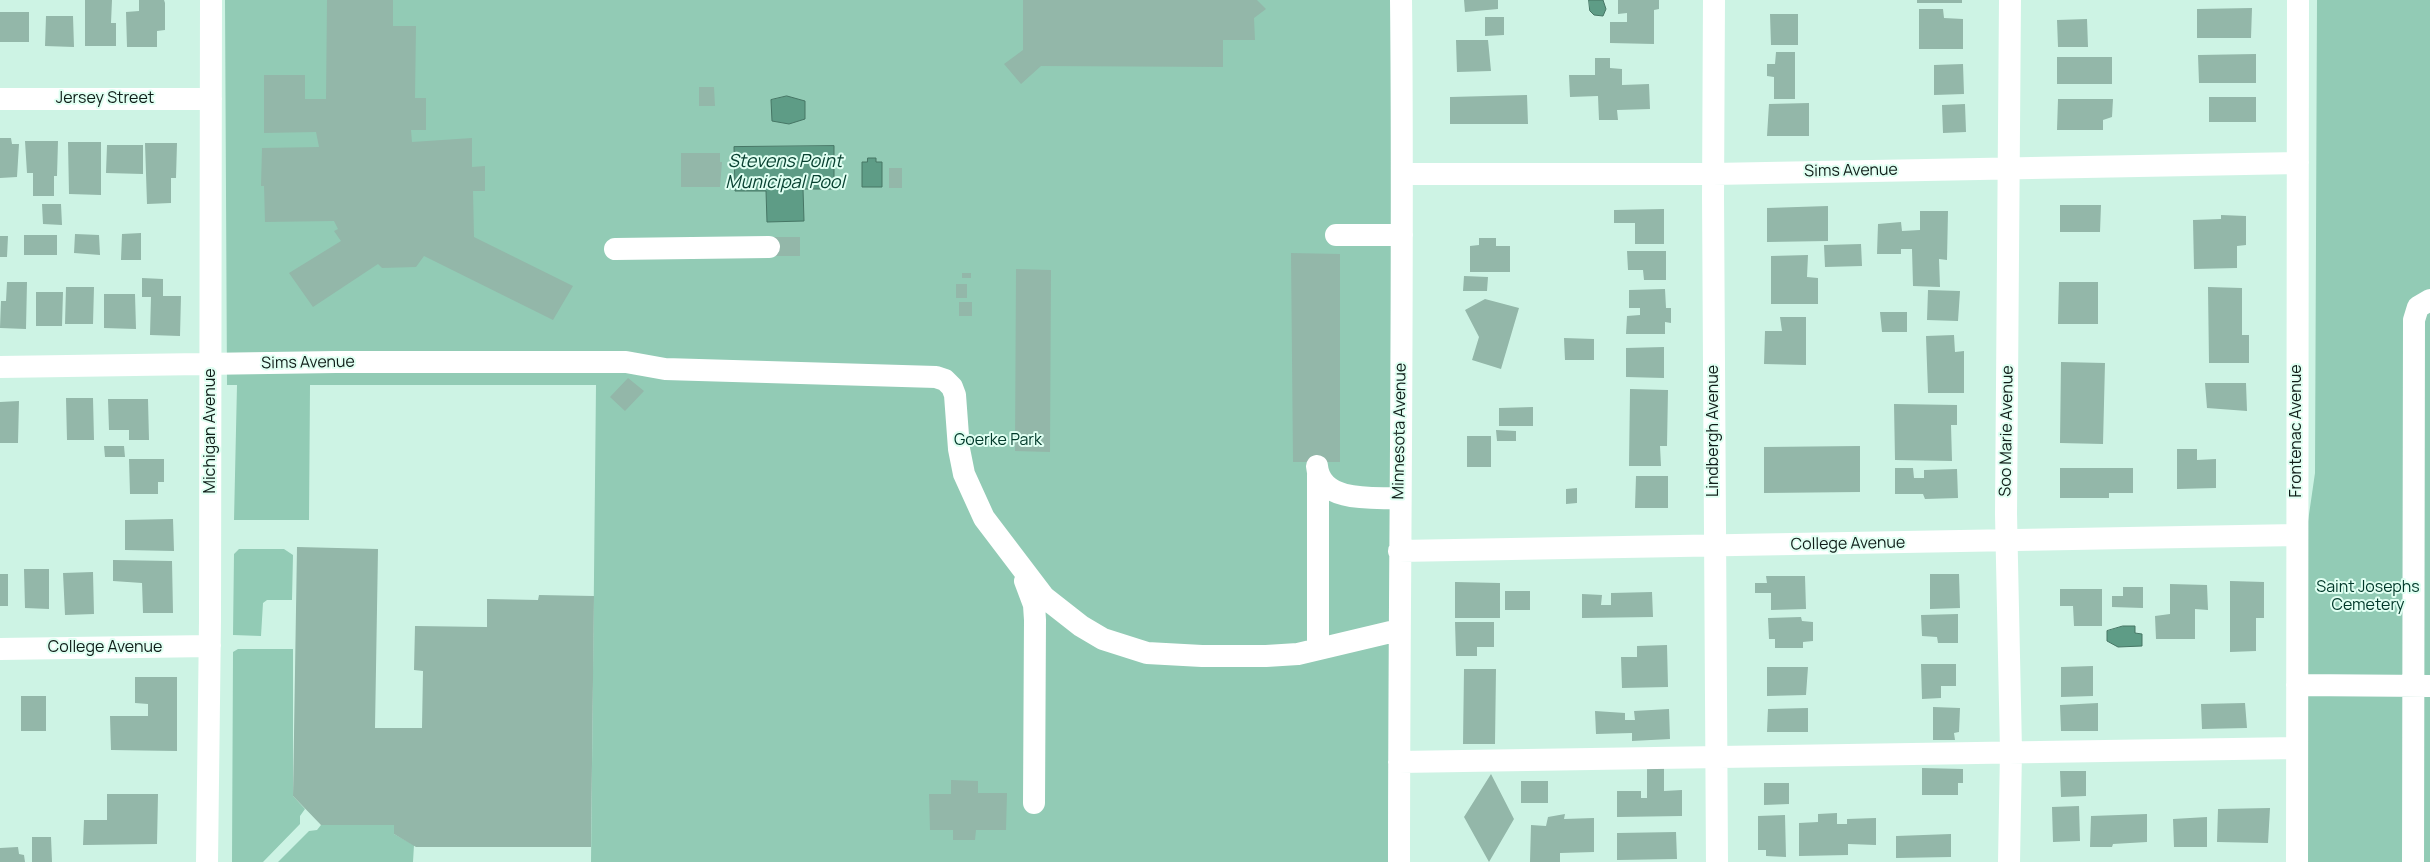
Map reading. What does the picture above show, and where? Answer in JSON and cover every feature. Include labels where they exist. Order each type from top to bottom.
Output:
[{"type":"street","name":"Michigan Avenue","points":[[207,862],[210,646],[211,0]]},
{"type":"street","name":"Minnesota Avenue","points":[[1399,862],[1399,550],[1403,174],[1401,0]]},
{"type":"street","name":"Lindbergh Avenue","points":[[1714,0],[1714,546],[1717,862]]},
{"type":"street","name":"Soo Marie Avenue","points":[[2010,0],[2006,540],[2011,751],[2010,862]]},
{"type":"street","name":"Frontenac Avenue","points":[[2297,862],[2298,0]]},
{"type":"street","name":"Jersey Street","points":[[0,99],[211,99]]},
{"type":"street","name":"Sims Avenue","points":[[1403,174],[1713,174],[2298,163]]},
{"type":"street","points":[[1336,234],[1402,235]]},
{"type":"street","points":[[615,249],[769,247]]},
{"type":"street","points":[[2413,862],[2422,686],[2422,447],[2414,320],[2418,307],[2430,300]]},
{"type":"street","name":"Sims Avenue","points":[[0,367],[615,362],[665,368],[924,376],[945,380],[952,387],[955,395],[959,449],[964,474],[984,518],[1012,556]]},
{"type":"street","points":[[1318,649],[1317,469],[1325,485],[1348,496],[1400,498]]},
{"type":"street","name":"College Avenue","points":[[1399,550],[2297,535]]},
{"type":"street","points":[[1012,556],[1044,596],[1064,613],[1088,630],[1124,647],[1147,653],[1202,656],[1298,654],[1399,630]]},
{"type":"street","points":[[1012,556],[1030,591],[1035,620],[1034,804]]},
{"type":"street","name":"College Avenue","points":[[0,649],[210,646]]},
{"type":"street","points":[[2297,685],[2422,686]]},
{"type":"street","points":[[1399,762],[2297,748]]},
{"type":"green space","name":"Goerke Park","points":[[225,0],[1401,0],[1399,862],[591,862],[596,385],[310,385],[309,520],[234,520],[237,385],[227,385]]},
{"type":"green space","name":"Saint Josephs Cemetery","points":[[2317,0],[2430,0],[2430,862],[2307,862],[2305,542],[2315,473]]},
{"type":"green space","points":[[239,549],[284,549],[293,555],[292,600],[267,600],[263,603],[261,636],[233,635],[234,554]]},
{"type":"green space","points":[[238,649],[293,649],[293,796],[305,809],[300,816],[300,824],[263,862],[232,862],[233,652]]},
{"type":"green space","points":[[321,825],[394,825],[394,834],[414,845],[413,862],[278,862],[309,831],[317,830]]},
{"type":"water","points":[[1589,0],[1603,0],[1606,9],[1603,16],[1594,15],[1590,11]]},
{"type":"water","points":[[787,96],[805,101],[805,119],[789,124],[772,121],[771,100]]},
{"type":"water","name":"Stevens Point Municipal Pool","points":[[834,146],[834,189],[803,189],[804,221],[767,222],[766,191],[735,191],[734,147]]},
{"type":"water","points":[[868,158],[876,158],[876,162],[882,162],[882,187],[862,187],[862,162],[867,162]]},
{"type":"water","points":[[2123,626],[2135,626],[2135,633],[2142,634],[2142,646],[2118,647],[2107,641],[2107,631]]},
{"type":"building","points":[[85,0],[112,0],[111,23],[116,23],[116,46],[85,46]]},
{"type":"building","points":[[139,0],[164,0],[165,30],[157,31],[157,47],[127,47],[126,12],[139,11]]},
{"type":"building","points":[[327,0],[393,0],[393,26],[416,26],[415,98],[426,98],[426,130],[411,130],[412,142],[472,138],[472,167],[485,166],[485,191],[473,191],[474,237],[573,286],[553,320],[424,256],[416,267],[382,268],[378,264],[313,307],[289,273],[341,241],[334,231],[338,229],[334,221],[265,222],[264,186],[261,186],[262,148],[319,147],[316,132],[264,133],[264,75],[305,75],[305,99],[326,99]]},
{"type":"building","points":[[1023,0],[1257,0],[1266,9],[1254,18],[1255,40],[1223,40],[1223,67],[1041,66],[1021,84],[1004,64],[1023,50]]},
{"type":"building","points":[[1464,0],[1498,0],[1498,9],[1465,12]]},
{"type":"building","points":[[1618,0],[1659,0],[1659,9],[1654,10],[1654,44],[1610,43],[1610,22],[1627,22],[1627,13],[1618,14]]},
{"type":"building","points":[[1917,0],[1962,0],[1962,3],[1917,3]]},
{"type":"building","points":[[2252,8],[2251,38],[2197,38],[2197,9]]},
{"type":"building","points":[[1919,9],[1943,9],[1944,18],[1963,19],[1963,49],[1919,49]]},
{"type":"building","points":[[0,12],[29,12],[29,42],[0,42]]},
{"type":"building","points":[[1770,14],[1798,14],[1798,45],[1771,45]]},
{"type":"building","points":[[46,16],[73,16],[74,47],[45,46]]},
{"type":"building","points":[[1485,17],[1504,17],[1504,35],[1485,36]]},
{"type":"building","points":[[2087,19],[2088,47],[2058,47],[2057,20]]},
{"type":"building","points":[[1456,40],[1488,40],[1491,71],[1457,72]]},
{"type":"building","points":[[1776,52],[1795,52],[1795,99],[1774,99],[1774,77],[1767,76],[1767,64],[1775,64]]},
{"type":"building","points":[[2256,54],[2256,83],[2199,83],[2198,55]]},
{"type":"building","points":[[2057,57],[2112,57],[2112,84],[2057,84]]},
{"type":"building","points":[[1595,58],[1610,58],[1610,68],[1622,69],[1622,85],[1649,84],[1650,109],[1617,110],[1618,120],[1599,120],[1598,96],[1570,97],[1569,75],[1595,75]]},
{"type":"building","points":[[1963,64],[1964,94],[1934,95],[1934,65]]},
{"type":"building","points":[[699,87],[714,87],[715,106],[699,106]]},
{"type":"building","points":[[1527,95],[1528,124],[1450,124],[1450,97]]},
{"type":"building","points":[[2209,97],[2256,97],[2256,122],[2209,122]]},
{"type":"building","points":[[2058,99],[2113,99],[2112,117],[2103,120],[2103,130],[2057,130]]},
{"type":"building","points":[[1809,103],[1809,136],[1767,136],[1769,104]]},
{"type":"building","points":[[1965,104],[1966,132],[1943,133],[1942,105]]},
{"type":"building","points":[[0,138],[11,138],[12,144],[19,144],[17,177],[0,178]]},
{"type":"building","points":[[25,141],[58,141],[57,176],[54,176],[54,196],[33,196],[33,173],[27,173]]},
{"type":"building","points":[[68,142],[101,142],[101,195],[69,194]]},
{"type":"building","points":[[145,143],[177,143],[176,178],[171,178],[171,203],[147,204]]},
{"type":"building","points":[[107,145],[143,145],[143,174],[106,173]]},
{"type":"building","points":[[681,153],[720,153],[720,162],[722,162],[720,187],[681,187]]},
{"type":"building","points":[[889,168],[902,168],[902,188],[889,188]]},
{"type":"building","points":[[42,204],[61,204],[62,225],[43,224]]},
{"type":"building","points":[[2060,205],[2101,205],[2100,232],[2060,232]]},
{"type":"building","points":[[1828,206],[1828,241],[1767,242],[1767,208]]},
{"type":"building","points":[[1664,209],[1664,244],[1635,244],[1635,223],[1614,223],[1614,210]]},
{"type":"building","points":[[1920,211],[1948,211],[1947,260],[1939,259],[1940,287],[1913,286],[1912,249],[1901,249],[1901,254],[1877,254],[1878,224],[1901,222],[1902,231],[1920,230]]},
{"type":"building","points":[[2221,215],[2246,216],[2246,245],[2237,246],[2237,268],[2194,269],[2193,220],[2221,219]]},
{"type":"building","points":[[141,233],[141,260],[121,260],[122,234]]},
{"type":"building","points":[[75,234],[99,235],[100,255],[74,253]]},
{"type":"building","points":[[24,235],[57,235],[57,255],[24,255]]},
{"type":"building","points":[[0,236],[8,236],[7,257],[0,257]]},
{"type":"building","points":[[772,237],[800,237],[800,256],[772,256]]},
{"type":"building","points":[[1479,238],[1496,238],[1496,246],[1510,246],[1510,272],[1470,272],[1470,246],[1479,245]]},
{"type":"building","points":[[1861,244],[1862,266],[1825,267],[1824,245]]},
{"type":"building","points":[[1627,251],[1666,251],[1666,280],[1644,280],[1643,270],[1628,270]]},
{"type":"building","points":[[1291,253],[1340,254],[1340,462],[1293,462]]},
{"type":"building","points":[[1808,255],[1807,277],[1818,278],[1818,304],[1771,304],[1771,256]]},
{"type":"building","points":[[1016,269],[1051,270],[1050,452],[1015,451]]},
{"type":"building","points":[[962,273],[971,273],[971,278],[962,278]]},
{"type":"building","points":[[1464,276],[1488,277],[1487,291],[1463,291]]},
{"type":"building","points":[[142,278],[163,279],[163,296],[181,296],[180,336],[150,335],[151,297],[142,297]]},
{"type":"building","points":[[7,282],[27,282],[26,329],[0,328],[1,301],[6,301]]},
{"type":"building","points":[[2059,282],[2098,282],[2098,324],[2058,324]]},
{"type":"building","points":[[956,284],[967,284],[967,298],[956,298]]},
{"type":"building","points":[[66,287],[94,287],[93,324],[65,324]]},
{"type":"building","points":[[2208,287],[2242,288],[2242,335],[2249,335],[2249,363],[2209,363]]},
{"type":"building","points":[[1665,289],[1666,308],[1671,308],[1671,323],[1665,322],[1665,334],[1626,334],[1627,316],[1640,315],[1640,308],[1629,308],[1629,290]]},
{"type":"building","points":[[1928,290],[1960,291],[1958,321],[1927,320]]},
{"type":"building","points":[[36,292],[63,292],[62,326],[36,326]]},
{"type":"building","points":[[104,294],[135,294],[136,329],[104,328]]},
{"type":"building","points":[[1485,299],[1519,308],[1501,369],[1472,360],[1479,337],[1465,310]]},
{"type":"building","points":[[959,302],[972,302],[972,316],[959,316]]},
{"type":"building","points":[[1880,312],[1907,312],[1907,332],[1882,332]]},
{"type":"building","points":[[1780,317],[1806,317],[1806,365],[1764,364],[1765,331],[1782,331]]},
{"type":"building","points":[[1954,335],[1955,352],[1964,351],[1964,393],[1928,393],[1926,336]]},
{"type":"building","points":[[1564,338],[1594,339],[1594,360],[1565,360]]},
{"type":"building","points":[[1664,347],[1664,378],[1626,377],[1626,348]]},
{"type":"building","points":[[2061,362],[2105,363],[2103,444],[2060,443]]},
{"type":"building","points":[[628,378],[644,391],[625,411],[610,397]]},
{"type":"building","points":[[2205,383],[2246,383],[2247,411],[2207,408]]},
{"type":"building","points":[[1630,389],[1668,390],[1667,446],[1660,446],[1661,466],[1629,466]]},
{"type":"building","points":[[66,398],[93,398],[94,440],[67,440]]},
{"type":"building","points":[[108,399],[148,399],[149,440],[129,440],[129,430],[109,430]]},
{"type":"building","points":[[19,401],[18,443],[0,443],[0,402]]},
{"type":"building","points":[[1894,404],[1957,405],[1957,425],[1951,425],[1952,461],[1895,460]]},
{"type":"building","points":[[1533,407],[1533,426],[1499,426],[1499,408]]},
{"type":"building","points":[[1496,430],[1516,431],[1516,441],[1497,441]]},
{"type":"building","points":[[1467,436],[1491,436],[1491,467],[1467,467]]},
{"type":"building","points":[[104,446],[124,446],[125,457],[105,457]]},
{"type":"building","points":[[1860,446],[1860,492],[1764,493],[1764,447]]},
{"type":"building","points":[[2177,449],[2197,449],[2197,460],[2216,459],[2216,488],[2177,489]]},
{"type":"building","points":[[129,459],[164,459],[164,482],[158,482],[158,494],[130,494]]},
{"type":"building","points":[[1895,468],[1913,468],[1914,478],[1924,478],[1924,470],[1957,469],[1958,498],[1925,499],[1923,494],[1895,494]]},
{"type":"building","points":[[2060,468],[2133,468],[2133,493],[2109,493],[2109,498],[2060,498]]},
{"type":"building","points":[[1636,476],[1668,476],[1668,508],[1635,508]]},
{"type":"building","points":[[1577,488],[1577,503],[1566,504],[1566,489]]},
{"type":"building","points":[[173,519],[174,551],[125,550],[125,520]]},
{"type":"building","points":[[297,547],[378,549],[375,728],[422,728],[423,671],[414,670],[415,626],[487,627],[487,599],[538,600],[539,595],[594,596],[591,847],[416,847],[394,834],[394,825],[321,825],[293,796]]},
{"type":"building","points":[[113,560],[172,561],[173,613],[143,613],[142,583],[113,581]]},
{"type":"building","points":[[24,569],[49,569],[49,609],[25,608]]},
{"type":"building","points":[[93,572],[94,614],[65,615],[63,573]]},
{"type":"building","points":[[0,574],[8,574],[8,606],[0,606]]},
{"type":"building","points":[[1930,574],[1959,574],[1960,608],[1930,609]]},
{"type":"building","points":[[1766,576],[1805,576],[1806,609],[1771,610],[1771,593],[1755,593],[1755,583],[1767,583]]},
{"type":"building","points":[[2230,581],[2264,582],[2264,618],[2256,618],[2256,651],[2230,652]]},
{"type":"building","points":[[1455,582],[1500,583],[1500,618],[1455,618]]},
{"type":"building","points":[[2170,584],[2207,585],[2208,610],[2195,609],[2195,639],[2156,639],[2155,616],[2170,614]]},
{"type":"building","points":[[2123,587],[2143,587],[2143,608],[2112,607],[2112,596],[2123,596]]},
{"type":"building","points":[[2060,589],[2102,589],[2102,626],[2074,626],[2073,606],[2060,606]]},
{"type":"building","points":[[1505,591],[1530,591],[1530,610],[1505,610]]},
{"type":"building","points":[[1652,592],[1653,617],[1582,618],[1582,594],[1602,595],[1601,605],[1611,605],[1611,593]]},
{"type":"building","points":[[1958,614],[1958,643],[1938,643],[1937,637],[1922,636],[1921,615]]},
{"type":"building","points":[[1801,617],[1802,621],[1813,622],[1813,641],[1803,642],[1803,648],[1775,648],[1775,639],[1769,639],[1768,618]]},
{"type":"building","points":[[1455,622],[1494,622],[1494,647],[1477,647],[1477,656],[1456,656]]},
{"type":"building","points":[[1667,645],[1668,687],[1622,688],[1621,657],[1637,657],[1637,646]]},
{"type":"building","points":[[1921,664],[1956,664],[1956,686],[1941,686],[1941,698],[1922,699]]},
{"type":"building","points":[[2093,666],[2093,696],[2061,697],[2061,667]]},
{"type":"building","points":[[1767,667],[1808,667],[1806,695],[1767,696]]},
{"type":"building","points":[[1464,669],[1496,669],[1495,744],[1463,744]]},
{"type":"building","points":[[135,677],[177,677],[177,751],[111,750],[110,716],[148,716],[148,704],[135,703]]},
{"type":"building","points":[[21,696],[46,696],[46,731],[21,731]]},
{"type":"building","points":[[2098,703],[2098,731],[2061,731],[2060,705]]},
{"type":"building","points":[[2245,703],[2247,728],[2202,729],[2201,704]]},
{"type":"building","points":[[1933,707],[1960,708],[1959,732],[1954,733],[1955,740],[1933,740]]},
{"type":"building","points":[[1808,708],[1808,732],[1767,732],[1768,709]]},
{"type":"building","points":[[1669,709],[1670,739],[1632,741],[1632,733],[1596,734],[1595,711],[1625,713],[1625,720],[1635,720],[1634,711]]},
{"type":"building","points":[[1647,768],[1664,768],[1664,791],[1682,790],[1682,816],[1617,817],[1617,791],[1641,791],[1641,798],[1647,798]]},
{"type":"building","points":[[1922,768],[1963,769],[1963,783],[1958,783],[1958,795],[1922,795]]},
{"type":"building","points":[[2060,771],[2086,771],[2086,796],[2061,797]]},
{"type":"building","points":[[1491,774],[1514,819],[1489,862],[1464,817]]},
{"type":"building","points":[[951,780],[978,781],[978,793],[1007,793],[1006,830],[976,830],[975,840],[953,840],[953,830],[930,830],[929,794],[951,794]]},
{"type":"building","points":[[1521,781],[1548,781],[1548,803],[1521,803]]},
{"type":"building","points":[[1764,783],[1789,783],[1789,804],[1764,805]]},
{"type":"building","points":[[107,794],[158,794],[157,844],[83,845],[84,820],[107,820]]},
{"type":"building","points":[[2079,806],[2080,841],[2053,842],[2052,807]]},
{"type":"building","points":[[2270,808],[2268,843],[2217,842],[2218,809]]},
{"type":"building","points":[[1837,813],[1837,824],[1847,824],[1847,819],[1876,818],[1876,845],[1848,844],[1848,855],[1799,856],[1799,823],[1818,822],[1818,814]]},
{"type":"building","points":[[1565,814],[1564,819],[1594,818],[1594,852],[1560,853],[1560,862],[1530,862],[1531,825],[1546,826],[1548,817]]},
{"type":"building","points":[[2147,814],[2147,842],[2113,844],[2112,847],[2090,847],[2091,816]]},
{"type":"building","points":[[1785,815],[1786,857],[1766,856],[1766,850],[1758,850],[1758,816]]},
{"type":"building","points":[[2207,817],[2207,847],[2174,847],[2173,819]]},
{"type":"building","points":[[1676,832],[1677,859],[1617,860],[1617,833]]},
{"type":"building","points":[[1951,834],[1951,857],[1896,858],[1896,836]]},
{"type":"building","points":[[32,837],[51,837],[52,862],[32,862]]},
{"type":"building","points":[[18,847],[19,854],[24,855],[25,862],[0,862],[0,848]]}]
